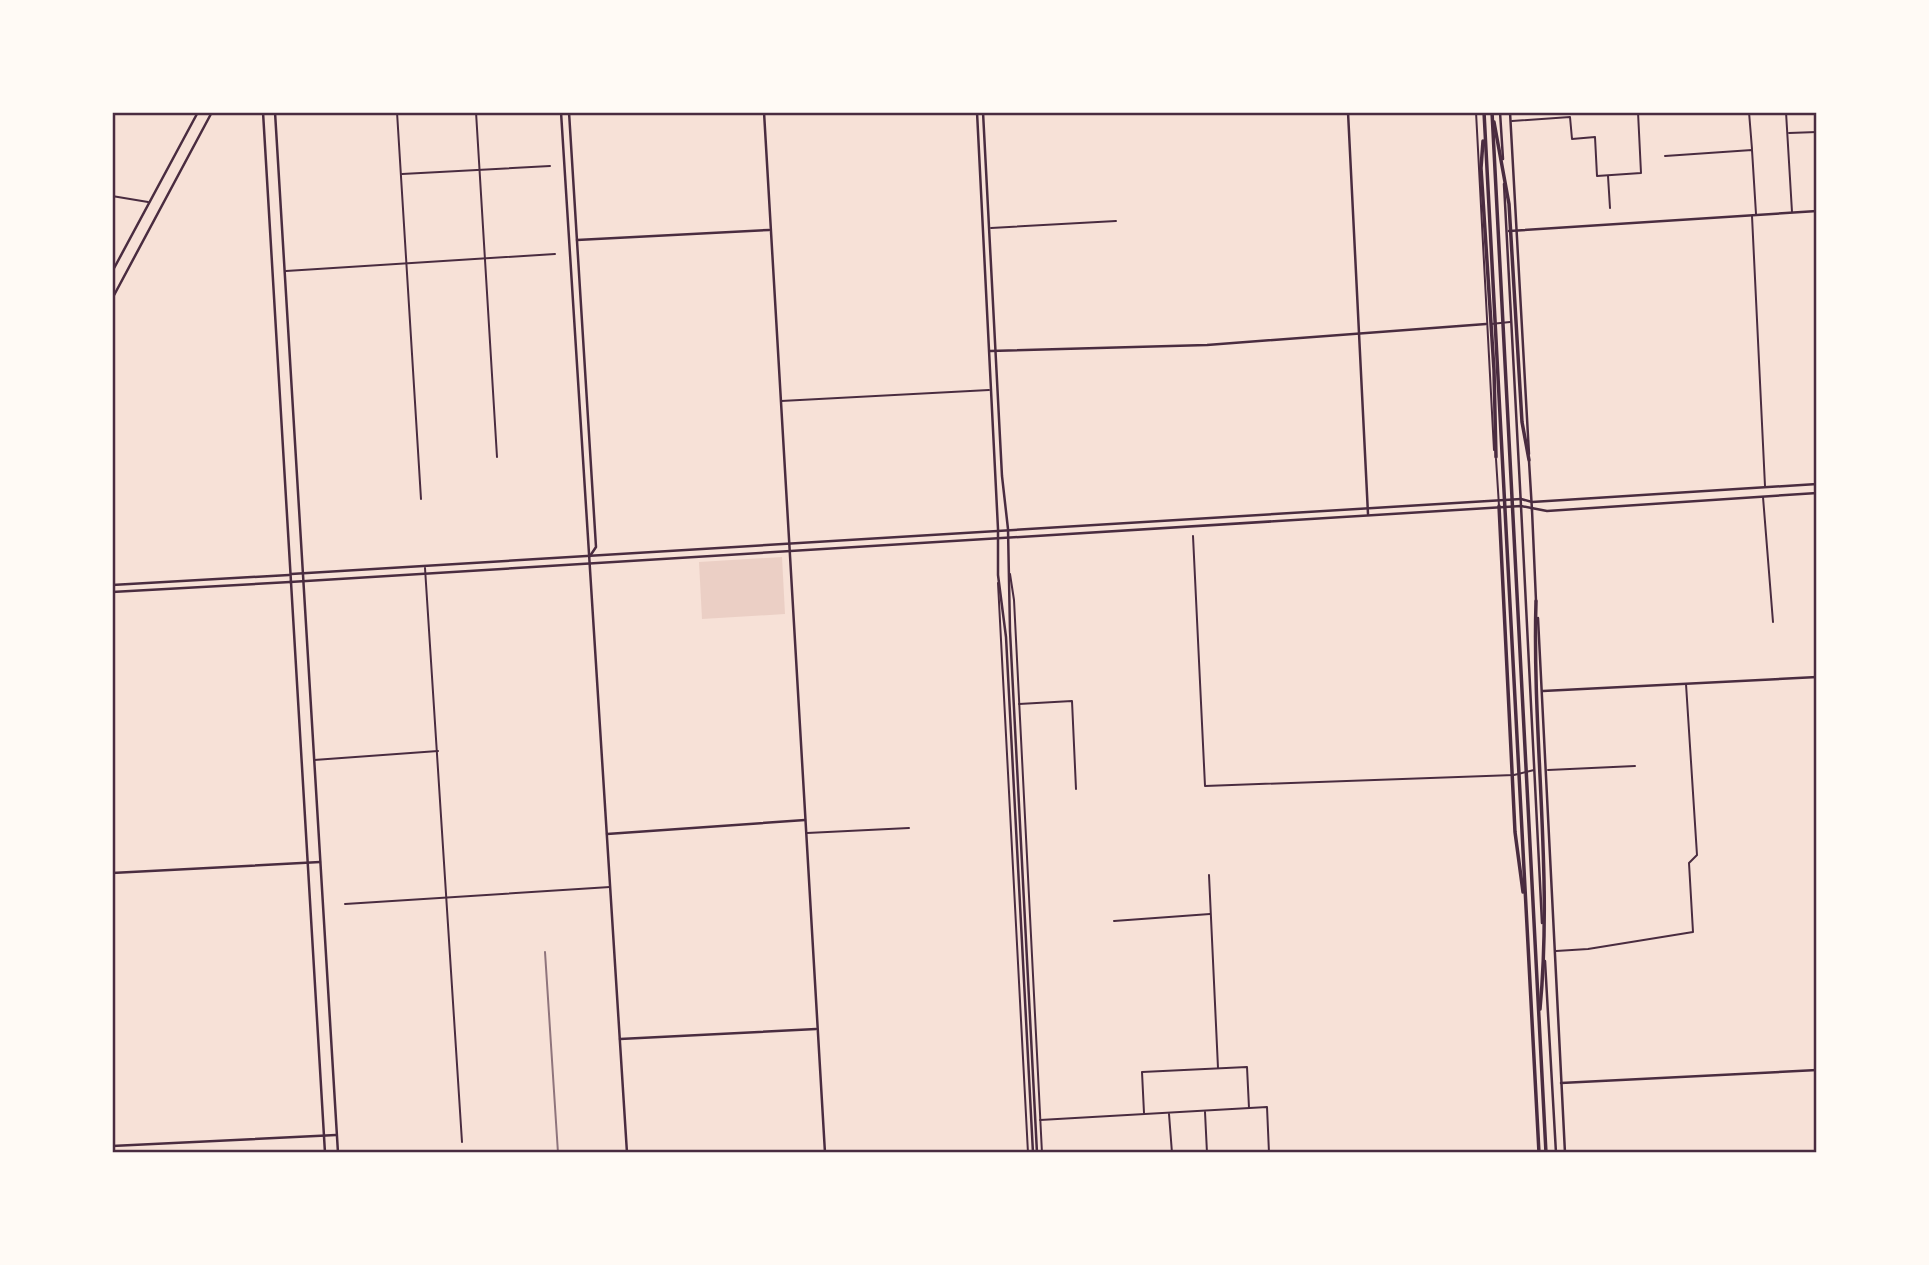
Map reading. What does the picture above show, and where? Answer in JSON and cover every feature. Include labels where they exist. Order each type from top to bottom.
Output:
[{"type":"highway","points":[[1483,112],[1539,1153]]},
{"type":"highway","points":[[1492,112],[1509,204],[1521,406],[1529,460]]},
{"type":"highway","points":[[1492,112],[1546,1153]]},
{"type":"highway","points":[[1484,128],[1481,168],[1497,433],[1496,457]]},
{"type":"highway","points":[[1499,503],[1515,832],[1526,907]]},
{"type":"highway","points":[[1536,601],[1537,699],[1546,904],[1539,1021]]},
{"type":"main road","points":[[112,272],[198,112]]},
{"type":"main road","points":[[112,299],[212,112]]},
{"type":"main road","points":[[263,112],[326,1153]]},
{"type":"main road","points":[[275,112],[338,1153]]},
{"type":"main road","points":[[561,112],[627,1153]]},
{"type":"main road","points":[[569,112],[596,547],[590,556]]},
{"type":"main road","points":[[764,112],[825,1153]]},
{"type":"main road","points":[[977,112],[1008,529],[1038,1120],[1035,1153]]},
{"type":"main road","points":[[983,112],[993,351],[998,529],[996,540],[1006,637],[1035,1153]]},
{"type":"main road","points":[[1348,112],[1368,514]]},
{"type":"main road","points":[[1500,112],[1556,1153]]},
{"type":"main road","points":[[1510,112],[1519,230],[1565,1153]]},
{"type":"main road","points":[[264,131],[276,130]]},
{"type":"main road","points":[[1506,231],[1817,212]]},
{"type":"main road","points":[[577,240],[769,230]]},
{"type":"main road","points":[[993,351],[1207,345],[1486,324]]},
{"type":"main road","points":[[112,585],[996,540],[1368,514],[1521,499],[1532,502],[1817,484]]},
{"type":"main road","points":[[112,592],[290,582],[590,556],[998,529],[1368,508],[1499,503],[1532,510],[1817,493]]},
{"type":"main road","points":[[1543,691],[1817,677]]},
{"type":"main road","points":[[607,834],[805,820]]},
{"type":"main road","points":[[112,873],[320,862]]},
{"type":"main road","points":[[620,1039],[817,1029]]},
{"type":"main road","points":[[1561,1083],[1817,1070]]},
{"type":"main road","points":[[112,1146],[336,1135]]},
{"type":"street","points":[[397,112],[421,499]]},
{"type":"street","points":[[476,112],[497,457]]},
{"type":"street","points":[[1476,112],[1486,324],[1499,503]]},
{"type":"street","points":[[1511,121],[1570,117],[1572,139],[1595,137],[1597,176],[1641,173],[1638,112]]},
{"type":"street","points":[[1749,112],[1765,487]]},
{"type":"street","points":[[1786,112],[1793,213]]},
{"type":"street","points":[[1788,133],[1817,132]]},
{"type":"street","points":[[1665,156],[1752,150]]},
{"type":"street","points":[[401,174],[550,166]]},
{"type":"street","points":[[1608,175],[1610,208]]},
{"type":"street","points":[[112,196],[149,203]]},
{"type":"street","points":[[989,228],[1116,221]]},
{"type":"street","points":[[285,271],[555,254]]},
{"type":"street","points":[[112,261],[117,262]]},
{"type":"street","points":[[1486,324],[1511,322]]},
{"type":"street","points":[[780,401],[992,390]]},
{"type":"street","points":[[1763,496],[1773,622]]},
{"type":"street","points":[[1193,536],[1205,786],[1514,775],[1535,770]]},
{"type":"street","points":[[425,569],[439,751],[462,1142]]},
{"type":"street","points":[[1555,951],[1588,950],[1693,932],[1689,863],[1697,855],[1686,683]]},
{"type":"street","points":[[1016,704],[1072,701],[1076,789]]},
{"type":"street","points":[[314,761],[439,751]]},
{"type":"street","points":[[1547,770],[1634,766]]},
{"type":"street","points":[[806,833],[909,828]]},
{"type":"street","points":[[1209,875],[1218,1068]]},
{"type":"street","points":[[345,904],[610,887]]},
{"type":"street","points":[[1114,921],[1211,914]]},
{"type":"street","points":[[1144,1114],[1142,1072],[1247,1067],[1249,1108]]},
{"type":"street","points":[[1038,1120],[1267,1107],[1269,1153]]},
{"type":"street","points":[[1205,1111],[1207,1153]]},
{"type":"street","points":[[1169,1113],[1172,1153]]},
{"type":"shaded area","points":[[782,557],[785,614],[702,619],[699,562]]},
{"type":"railway","points":[[545,952],[558,1153]]}]
